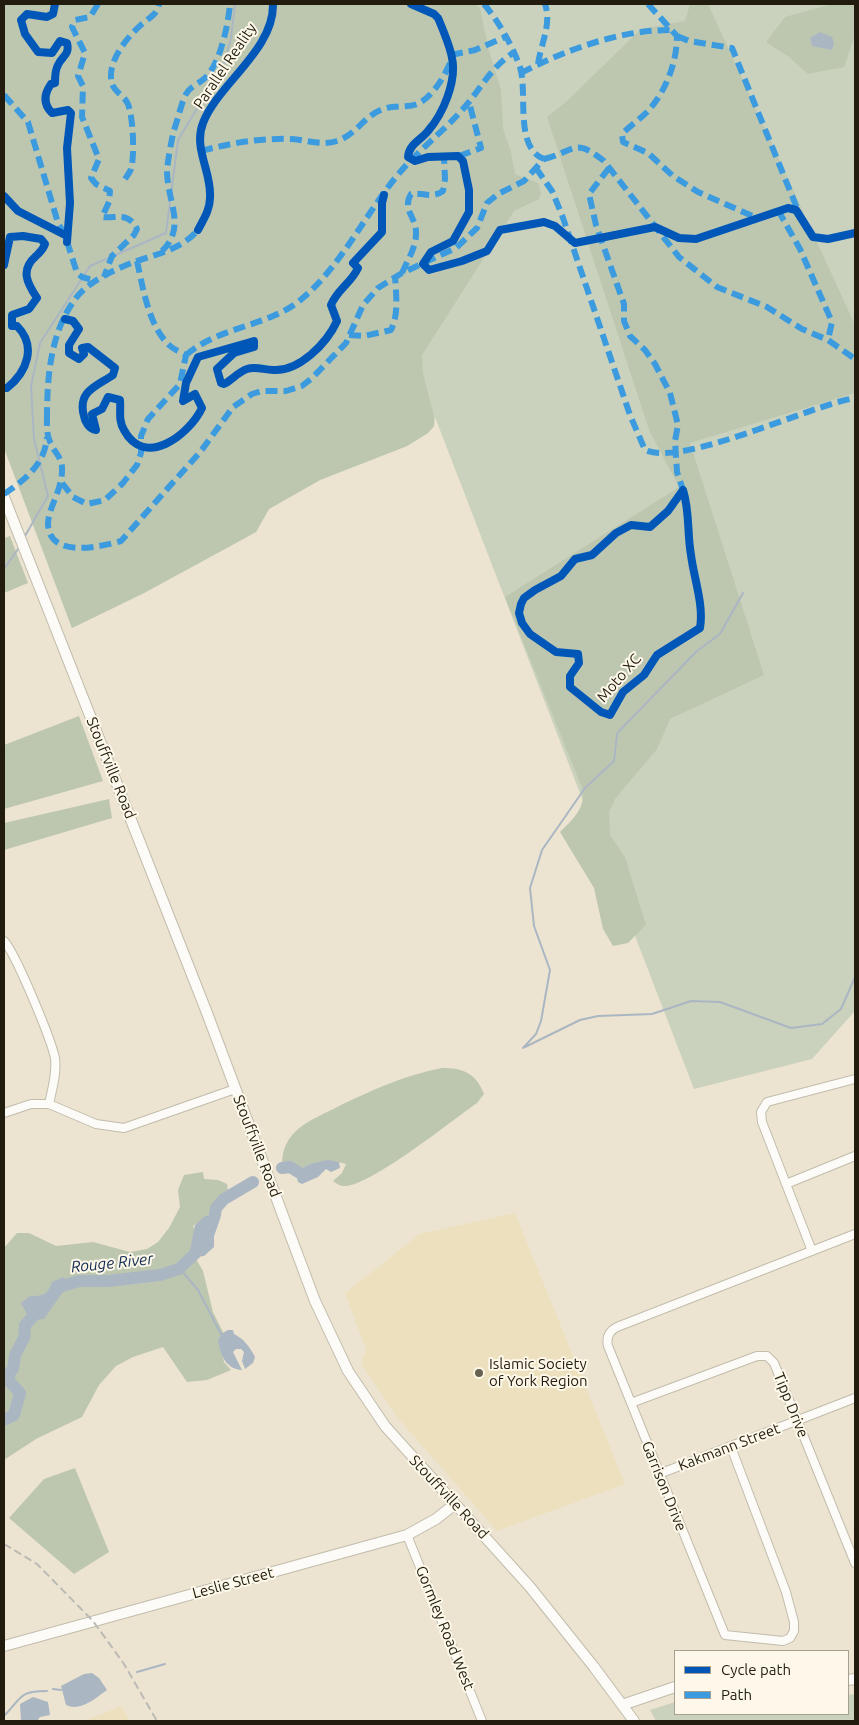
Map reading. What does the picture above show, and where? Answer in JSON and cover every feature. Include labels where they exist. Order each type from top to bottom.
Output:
[{"type":"main road","name":"Stouffville Road","points":[[5,503],[235,1089],[315,1301],[348,1371],[385,1426],[490,1540],[552,1614],[634,1721]]},
{"type":"main road","name":"Leslie Street","points":[[4,1646],[408,1535],[436,1519],[455,1504]]},
{"type":"main road","points":[[622,1705],[674,1686]]},
{"type":"street","points":[[4,941],[15,958],[55,1059],[55,1078],[48,1104]]},
{"type":"street","points":[[812,1251],[762,1122],[761,1113],[767,1102],[855,1079]]},
{"type":"street","points":[[4,1113],[31,1104],[48,1104],[96,1124],[124,1128],[235,1089]]},
{"type":"street","points":[[786,1184],[855,1156]]},
{"type":"street","name":"Garrison Drive","points":[[731,1446],[786,1592],[794,1622],[794,1631],[790,1638],[783,1640],[725,1635],[631,1403],[608,1344],[608,1336],[612,1330],[855,1234]]},
{"type":"street","name":"Tipp Drive","points":[[631,1403],[762,1355],[769,1357],[774,1363],[855,1564]]},
{"type":"street","name":"Kakmann Street","points":[[659,1474],[855,1398]]},
{"type":"street","name":"Gormley Road West","points":[[408,1535],[482,1721]]},
{"type":"shaded area","points":[[820,32],[832,37],[834,43],[832,50],[812,46],[810,38]]},
{"type":"shaded area","points":[[328,1160],[339,1162],[340,1168],[331,1172],[326,1169],[318,1177],[302,1184],[298,1182],[297,1176],[302,1168],[312,1163]]},
{"type":"shaded area","points":[[515,1213],[625,1484],[497,1531],[397,1417],[361,1364],[366,1349],[345,1293],[420,1234]]},
{"type":"shaded area","points":[[217,1215],[218,1221],[214,1232],[214,1247],[204,1256],[193,1257],[190,1250],[195,1225],[205,1216]]},
{"type":"shaded area","points":[[63,1277],[69,1283],[44,1319],[30,1320],[21,1303],[30,1296],[44,1294],[49,1290],[52,1282]]},
{"type":"shaded area","points":[[228,1330],[233,1330],[234,1334],[241,1338],[255,1357],[253,1363],[245,1369],[242,1361],[244,1352],[241,1349],[236,1349],[233,1352],[242,1370],[232,1367],[223,1357],[218,1341],[221,1334]]},
{"type":"shaded area","points":[[92,1673],[99,1678],[107,1690],[93,1700],[77,1707],[66,1705],[61,1686],[84,1674]]},
{"type":"shaded area","points":[[33,1697],[48,1702],[50,1715],[40,1717],[37,1721],[21,1721],[20,1704]]},
{"type":"shaded area","points":[[121,1706],[130,1721],[85,1721]]},
{"type":"green space","points":[[4,4],[855,4],[855,1011],[812,1059],[694,1089],[435,417],[434,426],[428,433],[407,446],[320,480],[269,509],[256,532],[144,593],[72,628],[4,448]]},
{"type":"green space","points":[[4,4],[475,4],[480,8],[488,47],[501,90],[503,128],[511,152],[515,174],[538,183],[541,193],[539,199],[514,211],[422,355],[423,373],[434,416],[434,426],[428,433],[407,446],[320,480],[269,509],[256,532],[144,593],[72,628],[4,448]]},
{"type":"green space","points":[[690,4],[708,4],[855,325],[855,393],[690,443],[764,675],[670,719],[657,749],[615,799],[609,812],[610,835],[625,857],[646,925],[628,943],[613,946],[603,929],[594,888],[560,832],[580,808],[583,790],[505,597],[679,487],[649,430],[547,117],[567,101],[641,29],[685,21]]},
{"type":"green space","points":[[832,4],[855,4],[855,35],[844,67],[808,74],[789,57],[766,42],[785,17]]},
{"type":"green space","points":[[10,536],[28,583],[4,593],[4,538]]},
{"type":"green space","points":[[79,716],[103,781],[4,809],[4,745]]},
{"type":"green space","points":[[109,799],[112,818],[4,850],[4,823]]},
{"type":"green space","points":[[442,1068],[456,1069],[468,1073],[477,1081],[484,1094],[477,1103],[431,1137],[371,1177],[355,1184],[343,1186],[333,1181],[342,1173],[346,1164],[332,1161],[312,1163],[294,1173],[282,1164],[284,1149],[290,1137],[318,1116],[390,1083],[415,1074]]},
{"type":"green space","points":[[203,1172],[204,1179],[218,1180],[227,1184],[229,1196],[214,1211],[193,1226],[198,1237],[192,1252],[203,1271],[213,1312],[225,1336],[219,1338],[224,1362],[231,1370],[207,1380],[187,1382],[163,1347],[133,1357],[116,1366],[99,1385],[82,1417],[36,1439],[4,1460],[4,1248],[17,1233],[29,1233],[56,1246],[93,1242],[130,1252],[147,1249],[158,1242],[169,1228],[180,1207],[178,1190],[184,1175]]},
{"type":"green space","points":[[75,1468],[109,1552],[74,1574],[9,1518],[44,1479]]},
{"type":"green space","points":[[855,1694],[855,1721],[656,1721],[650,1710],[674,1702],[674,1715],[849,1715],[849,1695]]},
{"type":"waterway","points":[[25,536],[48,496],[34,439],[31,386],[40,343],[90,266],[166,233],[178,140],[224,64],[231,38],[235,4]]},
{"type":"waterway","points":[[4,569],[18,549]]},
{"type":"waterway","points":[[523,1048],[536,1034],[541,1021],[550,970],[534,926],[530,888],[542,850],[585,788],[614,761],[617,734],[697,651],[720,634],[743,593]]},
{"type":"waterway","points":[[525,1047],[580,1020],[598,1016],[652,1014],[691,1001],[720,1002],[791,1028],[822,1024],[841,1009],[855,977]]},
{"type":"waterway","name":"Rouge River","points":[[282,1168],[290,1167],[298,1172]]},
{"type":"waterway","name":"Rouge River","points":[[54,1292],[59,1287],[79,1281],[108,1281],[160,1275],[179,1269],[205,1244],[216,1208],[224,1199],[253,1182]]},
{"type":"waterway","points":[[180,1269],[198,1290],[221,1334]]},
{"type":"waterway","name":"Rouge River","points":[[4,1420],[14,1415],[20,1393],[9,1381],[9,1373],[13,1369],[15,1355],[24,1338],[25,1325],[40,1309]]},
{"type":"waterway","points":[[137,1672],[165,1664]]},
{"type":"waterway","points":[[53,1689],[61,1690]]},
{"type":"waterway","points":[[4,1716],[25,1694],[47,1691]]},
{"type":"railway","points":[[4,1544],[37,1564],[93,1621],[124,1664],[157,1721]]},
{"type":"marked path","points":[[98,4],[90,17],[75,20],[72,27],[85,53],[78,76],[83,86],[82,117],[99,159],[91,178],[96,184],[110,191],[109,202],[102,217],[126,218],[137,229],[134,235],[112,256],[104,277]]},
{"type":"marked path","points":[[125,179],[131,170],[132,163],[131,118],[126,100],[115,89],[111,81],[112,68],[117,54],[126,40],[155,13],[159,4]]},
{"type":"marked path","points":[[162,251],[169,242],[175,223],[167,171],[174,130],[186,94],[207,76],[216,61],[226,32],[230,4]]},
{"type":"marked path","points":[[484,4],[505,34],[520,67],[525,132],[529,144],[535,153],[544,159]]},
{"type":"marked path","points":[[538,64],[547,26],[545,4]]},
{"type":"marked path","points":[[648,4],[677,36],[675,56],[673,66],[660,94],[648,111],[622,134],[623,142],[648,153],[673,176],[698,192],[757,218]]},
{"type":"marked path","points":[[521,73],[574,49],[593,43],[632,33],[670,30]]},
{"type":"marked path","points":[[677,36],[689,41],[732,48],[799,213]]},
{"type":"marked path","points":[[451,55],[475,50],[505,37]]},
{"type":"marked path","points":[[186,355],[200,345],[230,331],[277,314],[291,307],[304,297],[318,284],[342,255],[385,192],[404,168],[455,118],[498,65],[513,53]]},
{"type":"marked path","points":[[201,151],[235,143],[268,139],[292,139],[320,143],[337,141],[350,134],[371,116],[383,109],[417,104],[428,97],[437,86],[450,63]]},
{"type":"marked path","points":[[4,95],[28,122],[58,223],[65,235],[77,273],[82,277],[96,281]]},
{"type":"marked path","points":[[459,156],[481,148],[469,102]]},
{"type":"marked path","points":[[544,159],[574,148],[586,149],[594,153],[604,161],[679,257],[717,287],[767,307],[802,329],[828,340],[855,359]]},
{"type":"marked path","points":[[402,273],[412,252],[416,237],[415,226],[408,208],[409,199],[411,194],[435,195],[443,191],[445,179],[444,156]]},
{"type":"marked path","points":[[47,414],[48,437],[62,464],[62,476],[49,517],[50,534],[56,542],[77,548],[101,546],[121,541],[201,451],[233,407],[252,394],[262,391],[286,391],[302,386],[346,343],[363,305],[378,288],[402,273],[456,248],[477,228],[487,203],[498,194],[524,181],[544,159]]},
{"type":"marked path","points":[[536,168],[552,191],[562,215],[630,415],[645,450],[663,453],[687,450],[716,443],[834,403],[855,398]]},
{"type":"marked path","points":[[609,168],[589,194],[596,225],[624,304],[624,321],[630,336],[645,350],[655,364],[670,393],[678,425],[675,441],[677,472],[683,490]]},
{"type":"marked path","points":[[778,210],[800,249],[832,322],[828,340]]},
{"type":"marked path","points":[[47,419],[49,372],[55,340],[60,325],[76,298],[87,287],[110,272],[177,246],[192,237],[198,230]]},
{"type":"marked path","points":[[137,261],[147,305],[156,327],[169,345],[186,355]]},
{"type":"marked path","points":[[349,335],[364,336],[391,330],[396,311],[395,276]]},
{"type":"marked path","points":[[62,483],[73,497],[87,504],[105,500],[123,483],[137,465],[141,453],[141,436],[148,419],[180,384],[186,355]]},
{"type":"marked path","points":[[4,494],[33,470],[42,455],[47,437]]},
{"type":"cycle path","points":[[55,4],[53,14],[47,17],[27,14],[21,20],[25,34],[38,52],[52,53],[60,41],[67,43],[68,47],[67,53],[56,69],[55,83],[51,84],[46,95],[46,103],[52,113],[68,110],[71,113],[67,148],[70,203],[67,242]]},
{"type":"cycle path","name":"Parallel Reality","points":[[198,230],[208,211],[210,202],[210,188],[200,142],[203,123],[220,94],[265,37],[271,21],[273,4]]},
{"type":"cycle path","points":[[411,4],[434,14],[438,18],[450,48],[453,67],[451,87],[444,106],[434,124],[411,149],[408,157],[415,161],[428,157],[458,156],[463,161],[469,190],[469,212],[453,241],[431,252],[423,264],[429,270],[462,261],[487,251],[500,230],[544,222],[555,226],[575,243],[655,227],[679,238],[696,239],[788,208],[796,210],[813,237],[828,239],[855,233]]},
{"type":"cycle path","points":[[65,319],[73,321],[79,329],[69,345],[69,353],[79,359],[84,354],[82,348],[88,347],[115,368],[113,375],[90,390],[83,401],[85,418],[88,425],[96,430],[92,414],[102,409],[108,397],[120,400],[121,423],[133,441],[143,447],[166,444],[187,428],[202,408],[195,394],[183,401],[186,383],[198,357],[254,341],[254,347],[234,353],[217,369],[221,383],[224,384],[250,368],[273,370],[293,366],[319,347],[337,321],[331,305],[358,268],[353,263],[382,232],[382,203],[384,195]]},
{"type":"cycle path","points":[[4,196],[18,211],[65,235]]},
{"type":"cycle path","points":[[4,265],[10,237],[23,236],[41,239],[45,244],[31,261],[27,271],[28,282],[37,298],[29,309],[12,315],[12,326],[17,326],[27,342],[27,358],[24,367],[14,382],[7,388],[4,388]]},
{"type":"cycle path","name":"Moto XC","points":[[683,490],[687,506],[691,555],[700,601],[700,628],[657,655],[644,675],[623,692],[610,715],[601,712],[570,687],[570,676],[579,663],[578,654],[556,652],[530,634],[522,623],[519,613],[521,604],[524,598],[535,590],[561,576],[575,559],[592,555],[616,533],[631,525],[650,527],[668,511],[683,490]]},
{"type":"place","name":"Islamic Society of York Region","points":[[479,1373]]}]
